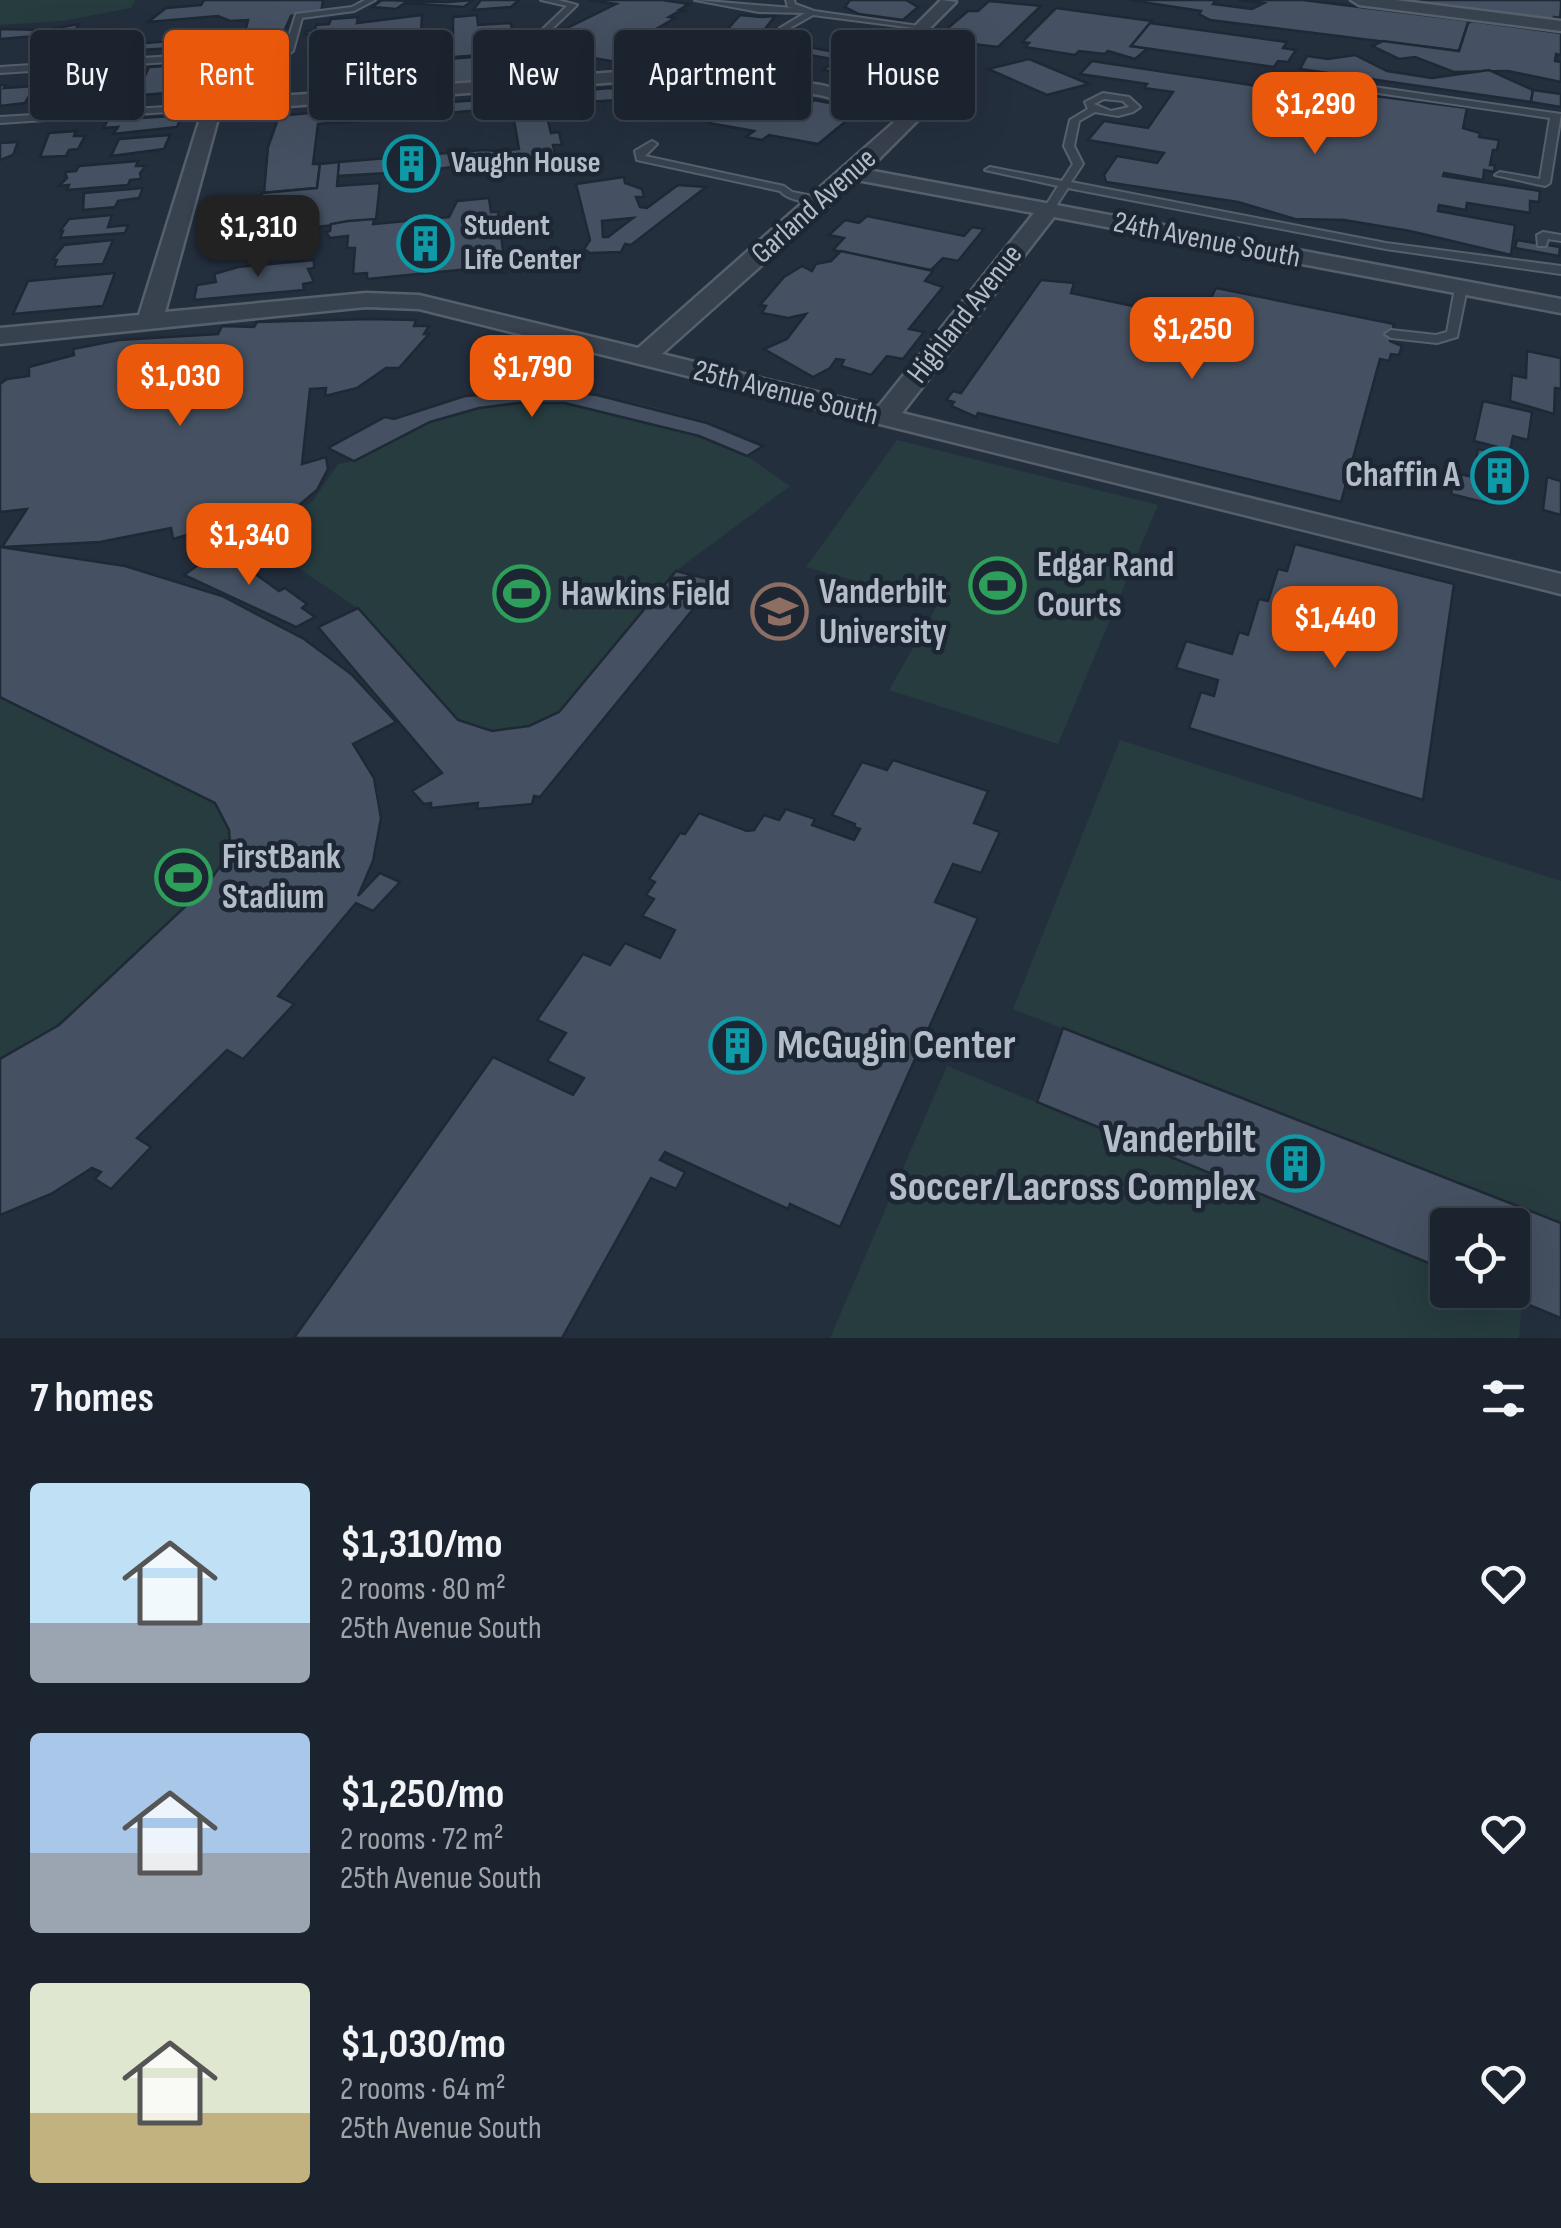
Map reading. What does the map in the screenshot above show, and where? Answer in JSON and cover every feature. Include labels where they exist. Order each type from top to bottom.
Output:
[{"type":"street","points":[[1359,0],[1561,26]]},
{"type":"street","points":[[923,30],[951,1]]},
{"type":"street","points":[[289,100],[473,87]]},
{"type":"street","points":[[150,321],[208,120]]},
{"type":"street","name":"Garland Avenue","points":[[644,357],[853,174],[908,120]]},
{"type":"street","name":"24th Avenue South","points":[[853,174],[1561,306]]},
{"type":"street","name":"Highland Avenue","points":[[883,418],[1048,210]]},
{"type":"street","name":"25th Avenue South","points":[[0,336],[402,299],[1561,584]]},
{"type":"lane","points":[[324,12],[325,0]]},
{"type":"lane","points":[[289,51],[299,16],[354,9],[372,0]]},
{"type":"lane","points":[[545,0],[574,6],[547,30]]},
{"type":"lane","points":[[699,0],[740,8],[808,12],[922,27]]},
{"type":"lane","points":[[790,0],[790,5],[808,12]]},
{"type":"lane","points":[[782,30],[808,12]]},
{"type":"lane","points":[[0,70],[164,59]]},
{"type":"lane","points":[[1298,79],[1558,117],[1545,183],[1500,175]]},
{"type":"lane","points":[[0,120],[164,109]]},
{"type":"lane","points":[[1048,210],[1078,164],[1069,146],[1074,120],[1094,109]]},
{"type":"lane","points":[[652,144],[638,153],[641,158],[784,189],[789,195],[823,199]]},
{"type":"lane","points":[[990,170],[1386,246],[1561,270]]},
{"type":"lane","points":[[1542,267],[1543,235],[1561,238]]},
{"type":"lane","points":[[1392,334],[1437,340],[1453,334],[1461,288]]},
{"type":"green space","points":[[0,0],[135,0],[131,8],[62,21],[0,25]]},
{"type":"green space","points":[[546,390],[629,401],[738,435],[763,446],[748,457],[790,486],[677,570],[716,581],[532,804],[477,809],[477,803],[431,808],[431,804],[424,804],[412,791],[441,772],[393,715],[396,722],[353,743],[374,777],[380,807],[375,851],[360,893],[380,873],[400,882],[373,911],[356,903],[278,995],[294,1004],[243,1059],[226,1050],[137,1137],[151,1147],[111,1189],[95,1179],[100,1172],[92,1168],[51,1194],[0,1215],[0,547],[103,563],[201,591],[293,634],[376,697],[318,627],[357,608],[252,536],[312,502],[338,464],[352,461],[328,448],[385,417],[394,419],[465,396]]},
{"type":"green space","name":"Edgar Rand Courts","points":[[897,440],[1158,505],[1058,744],[889,690],[938,604],[806,567]]},
{"type":"green space","points":[[1120,740],[1561,881],[1561,1223],[1530,1208],[1013,1009]]},
{"type":"green space","points":[[947,1066],[1430,1264],[1430,1308],[1522,1308],[1519,1338],[830,1338]]},
{"type":"building","points":[[204,0],[323,0],[321,13],[291,16],[285,30],[246,30],[248,20],[230,21],[218,16],[148,22],[166,8],[201,5]]},
{"type":"building","points":[[382,0],[473,0],[464,7],[405,3],[396,9],[372,7]]},
{"type":"building","points":[[481,0],[519,0],[511,7],[473,10]]},
{"type":"building","points":[[587,0],[689,4],[679,10],[687,11],[669,17],[675,18],[654,30],[614,30],[614,62],[594,58],[594,30],[563,30],[616,4]]},
{"type":"building","points":[[850,0],[906,0],[918,7],[903,20],[859,14],[845,7]]},
{"type":"building","points":[[1129,0],[1216,0],[1213,4],[1252,9],[1264,3],[1238,0],[1303,0],[1472,21],[1459,51],[1210,20],[1199,14],[1201,11]]},
{"type":"building","points":[[1390,0],[1561,0],[1561,8],[1560,18],[1554,17],[1554,21]]},
{"type":"building","points":[[989,1],[1041,6],[998,47],[975,44],[975,30],[946,30],[968,11],[978,11]]},
{"type":"building","points":[[1056,8],[1152,21],[1131,46],[1148,48],[1135,59],[1108,51],[1079,51],[1075,55],[1025,47],[1029,43],[1022,42]]},
{"type":"building","points":[[422,15],[421,30],[315,30],[316,25],[329,24],[331,19],[358,17],[357,23]]},
{"type":"building","points":[[477,15],[478,25],[511,23],[512,30],[473,30],[473,56],[453,57],[453,17]]},
{"type":"building","points":[[740,15],[775,16],[764,30],[727,30]]},
{"type":"building","points":[[1472,21],[1561,33],[1561,55],[1556,54],[1555,61],[1561,62],[1561,82],[1508,71],[1454,72],[1415,57],[1399,59],[1372,46],[1383,41],[1459,51]]},
{"type":"building","points":[[1150,23],[1287,42],[1283,48],[1296,50],[1288,62],[1278,61],[1274,67],[1131,46]]},
{"type":"building","points":[[79,24],[75,30],[46,30]]},
{"type":"building","points":[[0,29],[46,30],[30,30],[30,37],[0,39]]},
{"type":"building","points":[[164,42],[164,49],[144,50],[144,43]]},
{"type":"building","points":[[811,48],[831,51],[831,59],[811,55]]},
{"type":"building","points":[[1355,55],[1387,71],[1432,78],[1489,70],[1533,90],[1531,102],[1300,69],[1307,56],[1328,59]]},
{"type":"building","points":[[473,57],[473,82],[453,84],[453,59]]},
{"type":"building","points":[[1029,59],[1089,84],[1047,95],[988,69]]},
{"type":"building","points":[[1092,61],[1271,88],[1269,93],[1287,95],[1291,89],[1304,91],[1325,96],[1320,107],[1335,109],[1331,117],[1341,118],[1344,111],[1362,113],[1359,121],[1363,122],[1368,107],[1356,105],[1360,94],[1467,108],[1463,128],[1480,133],[1479,137],[1499,140],[1490,165],[1495,165],[1494,172],[1484,170],[1483,180],[1444,173],[1443,176],[1540,191],[1539,202],[1530,201],[1530,213],[1467,203],[1466,210],[1439,205],[1438,211],[1515,225],[1511,255],[1410,231],[1344,220],[1295,219],[1238,202],[1106,182],[1104,175],[1117,156],[1157,163],[1164,153],[1088,140],[1104,121],[1148,128],[1173,92],[1080,74]]},
{"type":"building","points":[[164,66],[164,93],[144,95],[149,67]]},
{"type":"building","points":[[0,85],[30,86],[25,103],[0,106]]},
{"type":"building","points":[[594,89],[614,89],[614,100],[594,102]]},
{"type":"building","points":[[1533,90],[1561,94],[1561,107],[1531,102]]},
{"type":"building","points":[[473,100],[473,111],[453,112],[453,102]]},
{"type":"building","points":[[814,100],[831,103],[831,120],[847,120],[818,144],[769,135],[762,140],[746,137],[754,131],[709,123],[811,120]]},
{"type":"building","points":[[814,100],[831,103],[831,120],[847,120],[818,144],[769,135],[762,140],[746,137],[754,131],[709,123],[811,120]]},
{"type":"building","points":[[309,113],[309,120],[339,120],[318,124],[313,164],[320,164],[317,188],[264,193],[268,147],[278,120],[289,120],[289,115]]},
{"type":"building","points":[[108,120],[180,120],[177,127],[113,134],[118,127],[103,128]]},
{"type":"building","points":[[514,120],[548,120],[551,133],[559,132],[562,145],[553,145],[556,158],[498,159],[497,151],[519,149]]},
{"type":"building","points":[[76,131],[74,136],[85,136],[78,149],[69,150],[66,156],[40,157],[49,133]]},
{"type":"building","points":[[170,135],[164,149],[111,156],[119,139]]},
{"type":"building","points":[[18,142],[13,155],[0,160],[0,143]]},
{"type":"building","name":"Vaughn House","points":[[497,151],[498,161],[337,176],[339,162]]},
{"type":"building","points":[[138,161],[136,166],[146,166],[140,173],[141,179],[130,180],[128,185],[67,190],[69,185],[59,186],[67,178],[65,172],[76,171],[79,166]]},
{"type":"building","points":[[339,162],[337,186],[380,183],[376,220],[283,231],[281,227],[258,229],[262,193],[317,188],[320,164]]},
{"type":"building","points":[[624,177],[625,183],[642,189],[644,197],[636,197],[640,207],[647,208],[678,185],[706,187],[631,245],[625,244],[621,252],[590,253],[584,249],[590,240],[576,184]],"holes":[[[633,218],[603,237],[602,221]]]},
{"type":"building","points":[[143,188],[139,198],[118,201],[115,207],[83,210],[84,193]]},
{"type":"building","name":"Student Life Center","points":[[489,198],[491,212],[498,212],[506,273],[481,272],[481,268],[367,279],[367,273],[353,274],[355,248],[347,248],[348,236],[330,238],[326,232],[331,224],[348,221],[374,219],[373,224],[449,217],[457,201]]},
{"type":"building","points":[[112,215],[108,227],[128,225],[125,233],[60,238],[69,219]]},
{"type":"building","points":[[867,216],[964,236],[972,227],[984,229],[958,261],[943,258],[931,270],[833,250],[844,238],[829,235],[845,220],[859,223]]},
{"type":"building","points":[[113,240],[103,264],[54,267],[57,260],[53,259],[64,245]]},
{"type":"building","points":[[1517,240],[1560,247],[1559,256],[1515,248]]},
{"type":"building","points":[[841,251],[933,271],[925,281],[943,287],[909,329],[924,332],[903,359],[887,356],[871,375],[841,366],[844,360],[836,359],[830,368],[813,377],[764,349],[787,339],[806,314],[788,318],[762,313],[766,306],[760,305],[784,277],[802,266],[812,271],[816,264],[831,261]]},
{"type":"building","points":[[314,260],[314,268],[308,269],[314,282],[303,284],[304,290],[194,300],[197,285],[216,282],[214,274],[238,267]]},
{"type":"building","points":[[115,273],[103,306],[13,314],[28,281]]},
{"type":"building","points":[[1041,280],[1074,283],[1071,293],[1200,320],[1216,288],[1394,324],[1390,341],[1402,346],[1399,355],[1391,354],[1389,361],[1380,359],[1341,502],[978,413],[976,417],[951,406],[954,402],[946,400],[953,391],[961,393]]},
{"type":"building","points":[[416,320],[414,326],[429,326],[424,334],[429,334],[399,368],[386,368],[357,388],[325,396],[326,388],[310,389],[302,464],[326,457],[328,469],[317,490],[285,517],[246,534],[247,537],[210,547],[205,530],[173,539],[171,528],[100,542],[2,547],[27,509],[0,512],[0,384],[7,379],[29,376],[29,367],[74,355],[73,349],[119,340],[218,334],[222,326],[254,327],[257,322]]},
{"type":"building","points":[[1527,351],[1561,358],[1561,389],[1555,388],[1554,414],[1510,401],[1512,375],[1526,378]]},
{"type":"building","points":[[546,390],[597,395],[707,423],[763,446],[747,456],[699,436],[565,403],[518,403],[479,408],[430,422],[354,461],[328,448],[385,417],[394,419],[465,396]]},
{"type":"building","points":[[1483,401],[1532,412],[1528,440],[1513,436],[1510,450],[1474,441]]},
{"type":"building","name":"Chaffin A","points":[[1478,449],[1526,460],[1521,498],[1497,493],[1495,505],[1451,494],[1455,473],[1473,477]]},
{"type":"building","points":[[1547,477],[1561,481],[1561,515],[1543,510]]},
{"type":"building","points":[[1295,544],[1454,584],[1423,800],[1189,728],[1201,692],[1214,696],[1218,680],[1176,668],[1186,641],[1232,654],[1239,632],[1248,635],[1259,599],[1268,601],[1278,569],[1287,571]]},
{"type":"building","name":"FirstBank Stadium","points":[[0,547],[125,566],[222,596],[304,639],[351,674],[396,722],[353,744],[374,778],[381,818],[373,861],[358,896],[380,873],[400,882],[373,911],[356,903],[278,996],[294,1004],[243,1059],[227,1050],[137,1138],[151,1147],[111,1189],[95,1179],[101,1172],[92,1168],[51,1194],[0,1215],[0,1059],[59,1025],[204,889],[226,858],[230,844],[229,830],[215,803],[0,697]]},
{"type":"building","points":[[228,551],[244,558],[239,562],[279,591],[285,588],[307,604],[302,608],[315,617],[296,627],[184,575],[215,553],[222,556]]},
{"type":"building","points":[[676,571],[716,581],[540,797],[534,796],[532,804],[477,809],[478,803],[431,808],[431,803],[424,804],[412,791],[442,773],[318,627],[358,608],[458,720],[492,731],[529,726],[559,712]]},
{"type":"building","name":"McGugin Center","points":[[893,760],[988,791],[974,823],[1000,832],[981,873],[953,864],[935,902],[978,918],[840,1227],[790,1204],[788,1209],[665,1152],[660,1160],[685,1172],[676,1189],[651,1178],[562,1338],[294,1338],[493,1057],[573,1095],[584,1078],[547,1061],[566,1033],[537,1020],[583,954],[610,965],[625,943],[660,958],[675,930],[642,916],[654,899],[646,895],[655,882],[649,879],[680,833],[685,834],[699,813],[747,831],[754,830],[764,815],[779,820],[786,809],[815,819],[812,825],[854,840],[860,829],[832,815],[862,762],[887,770]]},
{"type":"building","name":"Vanderbilt Soccer/Lacross Complex","points":[[1063,1028],[1523,1208],[1430,1208],[1430,1264],[1037,1102]]},
{"type":"building","name":"Vanderbilt Soccer/Lacross Complex","points":[[1530,1211],[1561,1223],[1561,1318],[1530,1305]]},
{"type":"place","name":"Vaughn House","points":[[412,163]]},
{"type":"place","name":"Student Life Center","points":[[425,243]]},
{"type":"place","name":"Chaffin A","points":[[1499,475]]},
{"type":"place","name":"Edgar Rand Courts","points":[[998,585]]},
{"type":"place","name":"Hawkins Field","points":[[522,594]]},
{"type":"place","name":"Vanderbilt University","points":[[780,612]]},
{"type":"place","name":"FirstBank Stadium","points":[[183,877]]},
{"type":"place","name":"McGugin Center","points":[[738,1045]]},
{"type":"place","name":"Vanderbilt Soccer/Lacross Complex","points":[[1295,1163]]}]
